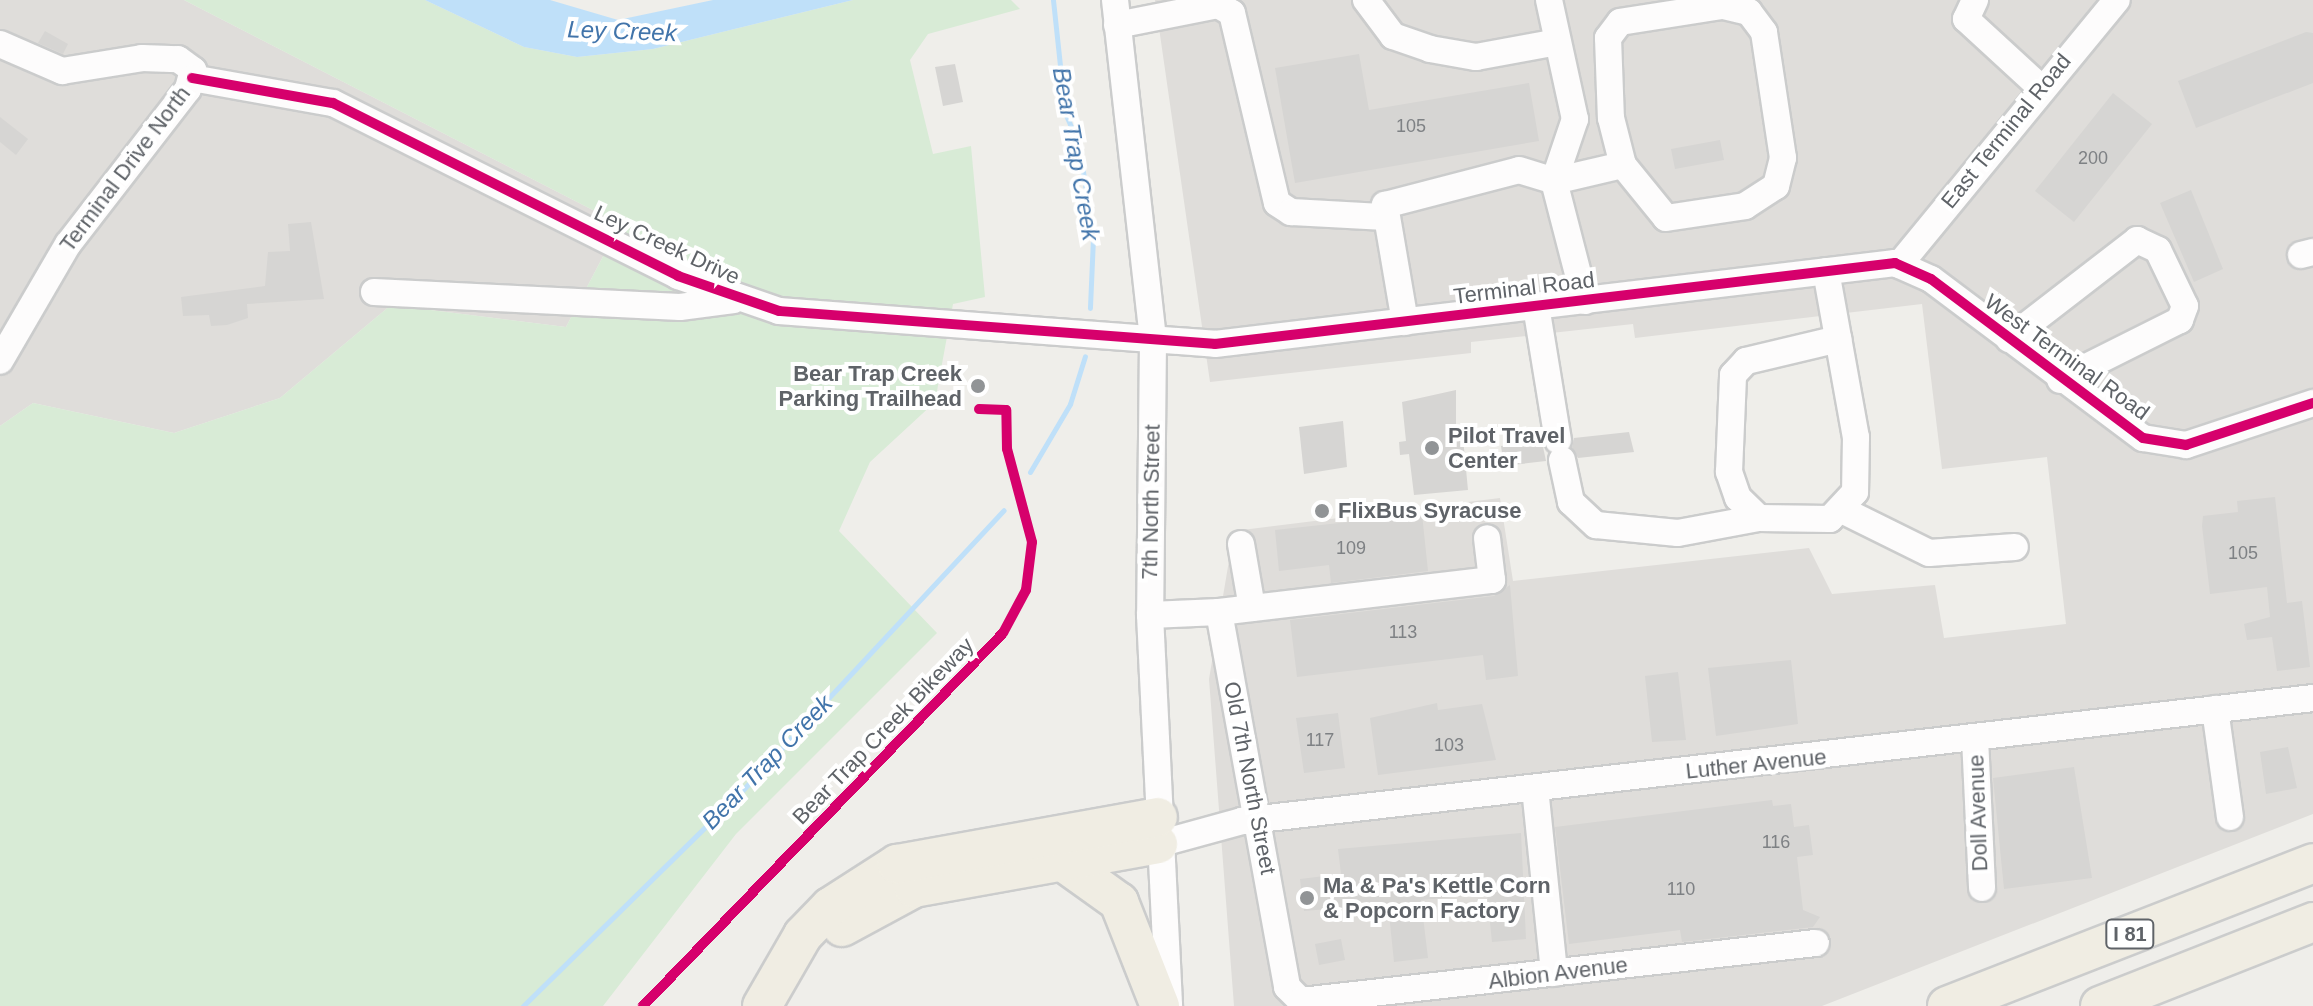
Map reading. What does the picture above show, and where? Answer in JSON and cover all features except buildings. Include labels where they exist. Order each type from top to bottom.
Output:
[{"type":"highway","points":[[783,1006],[811,959],[870,907],[914,888],[1059,859],[1158,830]]},
{"type":"highway","points":[[762,1006],[803,935],[830,907],[897,864],[1158,830]]},
{"type":"highway","points":[[1059,859],[1119,902],[1160,1006]]},
{"type":"highway","name":"I 81","points":[[1947,1006],[2313,863]]},
{"type":"highway","name":"I 81","points":[[2100,1006],[2313,922]]},
{"type":"street","points":[[1366,0],[1393,36],[1430,49],[1476,57],[1558,42]]},
{"type":"street","points":[[1549,0],[1575,119],[1558,188],[1585,301]]},
{"type":"street","points":[[1975,0],[1966,19],[2041,88]]},
{"type":"street","name":"East Terminal Road","points":[[1899,265],[2110,2]]},
{"type":"street","points":[[1116,13],[1218,5],[1232,13],[1277,203],[1291,212],[1382,217]]},
{"type":"street","points":[[1722,6],[1749,12],[1764,32],[1783,158],[1776,186],[1745,206],[1666,218],[1623,165],[1611,118],[1608,38],[1620,22],[1722,6]]},
{"type":"street","name":"7th North Street","points":[[1116,13],[1153,341],[1150,615],[1158,830],[1169,1006]]},
{"type":"street","name":"Terminal Drive North","points":[[0,44],[62,71],[178,59],[190,65],[192,78],[68,244],[0,361]]},
{"type":"street","name":"Ley Creek Drive","points":[[192,78],[333,103],[738,299],[837,317],[1098,330],[1153,341]]},
{"type":"street","points":[[1405,322],[1382,217],[1394,198],[1519,170],[1558,188],[1623,165]]},
{"type":"street","points":[[2009,339],[2137,240],[2158,250],[2185,306],[2180,320],[2060,380]]},
{"type":"street","name":"Terminal Road","points":[[1153,341],[1215,344],[1826,271],[1899,265]]},
{"type":"street","name":"West Terminal Road","points":[[1899,265],[1931,279],[2060,380],[2143,438],[2186,445],[2313,403]]},
{"type":"street","points":[[1536,306],[1571,502],[1596,525],[1678,533],[1759,518],[1830,519],[1842,510],[1855,492],[1856,437],[1826,271]]},
{"type":"street","points":[[374,292],[680,307],[738,299]]},
{"type":"street","points":[[1759,518],[1738,498],[1729,472],[1733,375],[1746,361],[1838,339]]},
{"type":"street","points":[[1842,510],[1929,553],[2015,547]]},
{"type":"street","points":[[1150,615],[1219,612],[1492,580],[1487,538]]},
{"type":"street","points":[[1241,544],[1252,608]]},
{"type":"street","name":"Old 7th North Street","points":[[1219,612],[1260,822],[1287,987],[1300,1004]]},
{"type":"street","name":"Luther Avenue","points":[[1158,830],[1260,822],[2313,698]]},
{"type":"street","points":[[2215,709],[2230,817]]},
{"type":"street","name":"Doll Avenue","points":[[1975,738],[1982,888]]},
{"type":"street","points":[[1535,788],[1554,973]]},
{"type":"street","name":"Albion Avenue","points":[[1300,1004],[1816,943]]},
{"type":"shaded area","points":[[0,0],[184,0],[620,224],[566,327],[391,305],[280,398],[174,433],[33,403],[0,426]]},
{"type":"shaded area","points":[[1155,0],[2313,0],[2313,814],[1822,1006],[1234,1006],[1209,679],[1234,531],[1500,498],[1513,581],[1809,548],[1832,594],[1935,585],[1944,638],[2066,624],[2047,457],[1942,469],[1922,304],[1635,338],[1633,324],[1471,342],[1471,353],[1210,382]]},
{"type":"green space","points":[[184,0],[425,0],[524,47],[577,57],[653,49],[853,0],[1011,0],[1020,9],[928,34],[910,60],[933,154],[971,146],[985,297],[953,304],[935,402],[870,462],[839,531],[937,633],[736,834],[603,1006],[0,1006],[0,426],[33,403],[174,433],[280,398],[391,305],[566,327],[620,224]]},
{"type":"water","name":"Ley Creek","points":[[425,0],[550,0],[618,20],[713,0],[853,0],[653,49],[577,57],[524,47]]},
{"type":"waterway","name":"Bear Trap Creek","points":[[1053,0],[1065,113],[1079,145],[1093,238],[1090,308]]},
{"type":"waterway","name":"Bear Trap Creek","points":[[1030,472],[1070,404],[1085,356]]},
{"type":"waterway","name":"Bear Trap Creek","points":[[523,1006],[739,794],[1004,510]]},
{"type":"cycle path","points":[[192,78],[333,103],[678,276],[779,311],[1215,344],[1895,263],[1931,279],[2143,438],[2186,445],[2313,403]]},
{"type":"cycle path","name":"Bear Trap Creek Bikeway","points":[[643,1006],[1003,633],[1026,590],[1032,542],[1007,449],[1006,410],[979,409]]},
{"type":"place","name":"Bear Trap Creek Parking Trailhead","points":[[978,386]]},
{"type":"place","name":"Pilot Travel Center","points":[[1432,448]]},
{"type":"place","name":"FlixBus Syracuse","points":[[1322,511]]},
{"type":"place","name":"Ma & Pa's Kettle Corn & Popcorn Factory","points":[[1307,898]]}]
